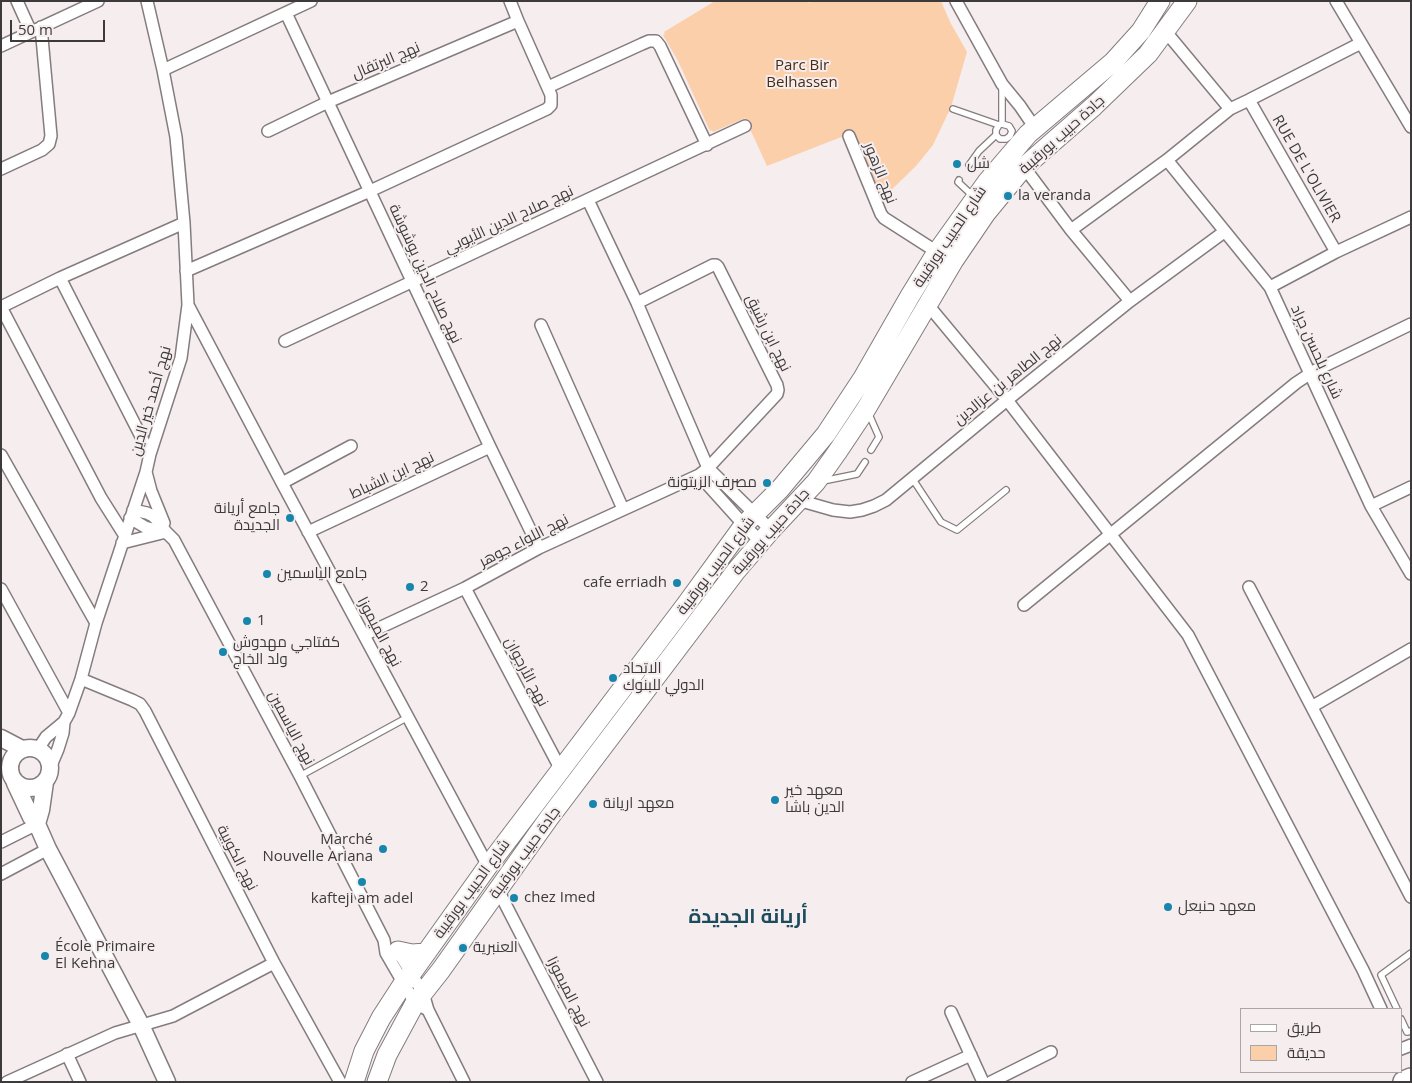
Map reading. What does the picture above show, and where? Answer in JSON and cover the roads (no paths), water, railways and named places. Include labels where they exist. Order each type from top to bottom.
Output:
[{"type":"highway","points":[[1404,1082],[1411,1079]]},
{"type":"main road","name":"شارع الحبيب بورقيبة","points":[[354,1082],[364,1052],[381,1018],[426,952],[488,866],[749,520],[790,477],[832,426],[863,378],[937,252],[987,182],[1014,153],[1025,131],[1073,98],[1113,62],[1141,31],[1160,1]]},
{"type":"main road","name":"جادة حبيب بورقيبة","points":[[377,1082],[387,1055],[549,818],[683,640],[765,536],[816,482],[866,409],[954,260],[986,213],[1014,153],[1094,106],[1148,54],[1187,1]]},
{"type":"main road","points":[[1,738],[44,753],[49,760],[42,810],[37,824]]},
{"type":"main road","points":[[30,749],[15,753],[8,769],[31,817],[37,824],[48,849],[141,1025],[167,1082]]},
{"type":"main road","points":[[8,769],[22,787],[38,787],[48,775]]},
{"type":"main road","points":[[391,946],[412,954],[426,952]]},
{"type":"street","points":[[1,169],[42,150],[49,144],[51,136],[36,30],[17,1]]},
{"type":"street","points":[[1,46],[98,1]]},
{"type":"street","name":"نهج أحمد خير الدين","points":[[48,775],[58,749],[66,718],[80,680],[96,623],[181,358],[188,305],[184,223],[176,137],[147,1]]},
{"type":"street","points":[[163,70],[311,1]]},
{"type":"street","points":[[186,271],[370,191],[547,109],[552,101],[548,87],[510,1]]},
{"type":"street","points":[[956,1],[1002,84],[1020,106],[1025,131]]},
{"type":"street","points":[[1336,1],[1411,127]]},
{"type":"street","name":"نهج صلاح الدين بوشوشة","points":[[286,13],[539,548]]},
{"type":"street","name":"نهج البرتقال","points":[[268,131],[328,102],[518,21]]},
{"type":"street","points":[[1166,32],[1230,109]]},
{"type":"street","points":[[548,87],[649,41],[656,41],[707,145]]},
{"type":"street","points":[[1071,230],[1167,160],[1230,109],[1361,43]]},
{"type":"street","name":"RUE DE L'OLIVIER","points":[[1249,100],[1336,252]]},
{"type":"street","name":"نهج صلاح الدين الأيوبي","points":[[285,341],[745,126]]},
{"type":"street","name":"نهج الزهور","points":[[849,136],[884,218],[937,252]]},
{"type":"street","points":[[1014,153],[1071,230],[1130,301]]},
{"type":"street","name":"شارع بلحسن جراد","points":[[1167,160],[1270,287],[1371,506],[1411,574]]},
{"type":"street","points":[[588,200],[637,303],[704,471],[765,536]]},
{"type":"street","points":[[1270,287],[1336,252],[1411,217]]},
{"type":"street","points":[[166,532],[123,539],[1,307],[60,278],[184,223]]},
{"type":"street","name":"نهج الطاهر بن عزالدين","points":[[798,500],[833,510],[850,512],[874,506],[886,500],[1130,301],[1224,232]]},
{"type":"street","name":"نهج ابن رشيق","points":[[637,303],[716,265],[776,385],[777,394],[704,471]]},
{"type":"street","points":[[60,278],[150,454]]},
{"type":"street","name":"نهج الميموزا","points":[[188,305],[282,484],[488,866]]},
{"type":"street","points":[[928,305],[1007,400],[1188,635],[1358,961],[1381,1008]]},
{"type":"street","points":[[1024,605],[1296,383],[1310,373],[1411,324]]},
{"type":"street","points":[[541,325],[623,509]]},
{"type":"street","points":[[282,484],[351,446]]},
{"type":"street","name":"نهج ابن الشباط","points":[[308,532],[490,447]]},
{"type":"street","points":[[1,455],[96,623]]},
{"type":"street","name":"نهج اللواء جوهر","points":[[364,635],[465,588],[539,548],[704,471]]},
{"type":"street","name":"نهج الياسمين","points":[[146,472],[166,532],[176,545],[407,979]]},
{"type":"street","points":[[1371,506],[1411,487]]},
{"type":"street","points":[[132,514],[145,527],[166,532]]},
{"type":"street","points":[[1250,587],[1411,897]]},
{"type":"street","name":"نهج الأرجوان","points":[[465,588],[562,770]]},
{"type":"street","points":[[1,589],[66,718],[30,749]]},
{"type":"street","points":[[1313,706],[1411,649]]},
{"type":"street","name":"نهج الكوبية","points":[[80,680],[132,700],[140,704],[145,711],[274,963],[340,1082]]},
{"type":"street","points":[[1,842],[37,824]]},
{"type":"street","points":[[1,874],[48,849]]},
{"type":"street","name":"نهج الميموزا","points":[[498,890],[598,1082]]},
{"type":"street","name":"نهج الياسمين","points":[[391,946],[386,953],[407,979],[422,1002],[464,1082]]},
{"type":"street","points":[[6,1082],[115,1033],[173,1016],[274,963]]},
{"type":"street","points":[[951,1012],[983,1082]]},
{"type":"street","points":[[991,1082],[1051,1052]]},
{"type":"street","points":[[67,1054],[80,1082]]},
{"type":"street","points":[[912,1082],[970,1055]]},
{"type":"lane","points":[[969,165],[979,151],[996,135],[996,130],[1000,124],[1002,84]]},
{"type":"lane","points":[[953,109],[1025,131]]},
{"type":"lane","points":[[996,135],[1014,153]]},
{"type":"lane","points":[[959,180],[958,182],[975,199]]},
{"type":"lane","points":[[866,409],[879,435],[871,450]]},
{"type":"lane","points":[[816,482],[856,474],[864,462]]},
{"type":"lane","points":[[912,478],[941,522],[957,530],[1006,490]]},
{"type":"lane","points":[[300,776],[408,717]]},
{"type":"lane","points":[[1397,1008],[1381,975],[1411,953]]},
{"type":"lane","points":[[1402,1021],[1407,1032],[1411,1031]]},
{"type":"place","name":"شل","points":[[957,164]]},
{"type":"place","name":"la veranda","points":[[1008,196]]},
{"type":"place","name":"مصرف الزيتونة","points":[[767,483]]},
{"type":"place","name":"جامع أريانة الجديدة","points":[[290,518]]},
{"type":"place","name":"جامع الياسمين","points":[[267,574]]},
{"type":"place","name":"cafe erriadh","points":[[677,583]]},
{"type":"place","name":"2","points":[[410,587]]},
{"type":"place","name":"1","points":[[247,621]]},
{"type":"place","name":"كفتاجي مهدوش ولد الخاج","points":[[223,652]]},
{"type":"place","name":"الاتحاد الدولي للبنوك","points":[[613,678]]},
{"type":"place","name":"معهد خير الدين باشا","points":[[775,800]]},
{"type":"place","name":"معهد اريانة","points":[[593,804]]},
{"type":"place","name":"Marché Nouvelle Ariana","points":[[383,849]]},
{"type":"place","name":"kafteji am adel","points":[[362,882]]},
{"type":"place","name":"chez Imed","points":[[514,898]]},
{"type":"place","name":"معهد حنبعل","points":[[1168,907]]},
{"type":"place","name":"العنبرية","points":[[463,948]]},
{"type":"place","name":"École Primaire El Kehna","points":[[45,956]]},
{"type":"district","name":"أريانة الجديدة","points":[[748,917]]},
{"type":"park label","name":"Parc Bir Belhassen","points":[[802,74]]}]
